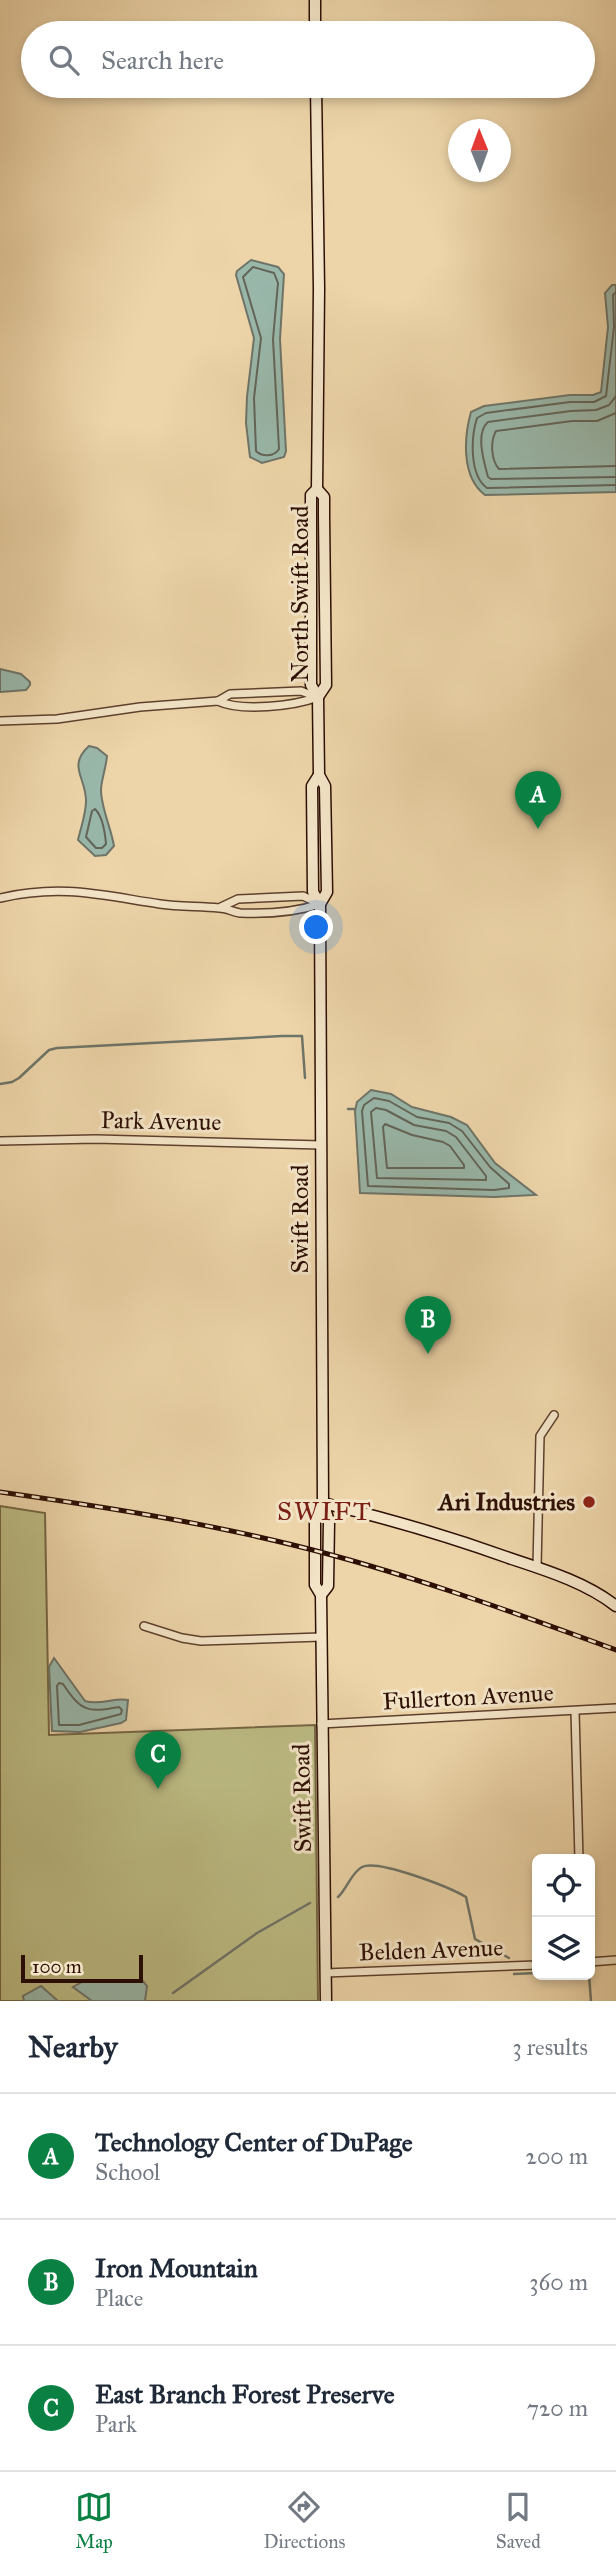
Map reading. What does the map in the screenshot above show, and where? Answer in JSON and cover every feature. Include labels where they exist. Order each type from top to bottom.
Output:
[{"type":"street","points":[[315,0],[315,21]]},
{"type":"street","name":"North Swift Road","points":[[316,98],[319,289],[317,489],[324,496],[326,685],[318,697],[319,775],[312,786],[312,799],[313,892],[320,904]]},
{"type":"street","points":[[0,721],[57,719],[139,707],[218,701],[230,694],[300,691],[318,697]]},
{"type":"street","points":[[218,701],[230,706],[301,703],[318,697]]},
{"type":"street","points":[[0,898],[28,893],[98,892],[183,907],[221,908],[238,913],[303,910],[320,904]]},
{"type":"street","points":[[221,908],[238,899],[303,896],[320,904]]},
{"type":"street","name":"Swift Road","points":[[320,904],[323,1503],[315,1520],[315,1585],[321,1595],[326,2001]]},
{"type":"street","name":"Park Avenue","points":[[0,1141],[96,1139],[321,1145]]},
{"type":"street","points":[[537,1567],[540,1436],[554,1415]]},
{"type":"street","points":[[323,1503],[406,1524],[537,1567],[595,1591],[616,1606]]},
{"type":"street","points":[[144,1626],[201,1641],[321,1636]]},
{"type":"street","name":"Fullerton Avenue","points":[[321,1724],[616,1708]]},
{"type":"street","points":[[575,1711],[579,1854]]},
{"type":"street","points":[[595,1962],[616,1961]]},
{"type":"street","name":"Belden Avenue","points":[[326,1973],[532,1965]]},
{"type":"shaded area","points":[[0,1506],[45,1513],[49,1735],[315,1725],[318,2001],[0,2001]]},
{"type":"water","points":[[251,260],[278,267],[284,274],[280,339],[286,451],[284,457],[262,463],[250,457],[246,423],[254,338],[236,275],[237,271]]},
{"type":"water","points":[[612,285],[616,285],[616,492],[485,495],[472,478],[466,456],[471,412],[484,406],[601,392],[608,327],[605,293]]},
{"type":"water","points":[[0,669],[21,674],[30,685],[26,690],[0,692]]},
{"type":"water","points":[[89,746],[97,748],[107,756],[101,797],[114,846],[106,855],[95,856],[78,840],[86,801],[78,766]]},
{"type":"water","points":[[371,1090],[391,1094],[412,1107],[451,1117],[467,1125],[495,1163],[536,1195],[494,1197],[360,1193],[355,1111],[357,1102]]},
{"type":"water","points":[[54,1658],[85,1701],[96,1703],[128,1700],[126,1720],[80,1732],[52,1731],[49,1667]]},
{"type":"water","points":[[142,1980],[147,1986],[145,2001],[92,2001],[73,1987],[82,1982]]},
{"type":"water","points":[[41,1986],[58,2001],[24,2001],[23,1996]]},
{"type":"waterway","points":[[0,1084],[19,1078],[49,1050],[57,1048],[282,1036],[302,1036],[305,1078]]},
{"type":"waterway","points":[[348,1109],[354,1109]]},
{"type":"waterway","points":[[338,1897],[362,1867],[383,1867],[430,1881],[466,1897],[475,1939],[509,1958]]},
{"type":"waterway","points":[[173,1993],[257,1933],[310,1903]]},
{"type":"waterway","points":[[514,1974],[532,1973]]},
{"type":"waterway","points":[[589,1980],[591,2001]]},
{"type":"railway","points":[[0,1492],[184,1521],[293,1545],[416,1580],[616,1650]]},
{"type":"place","name":"Technology Center of DuPage","points":[[538,829]]},
{"type":"place","name":"Iron Mountain","points":[[428,1354]]},
{"type":"place","name":"Ari Industries","points":[[589,1502]]},
{"type":"place","name":"East Branch Forest Preserve","points":[[158,1789]]},
{"type":"district","name":"SWIFT","points":[[325,1511]]}]
